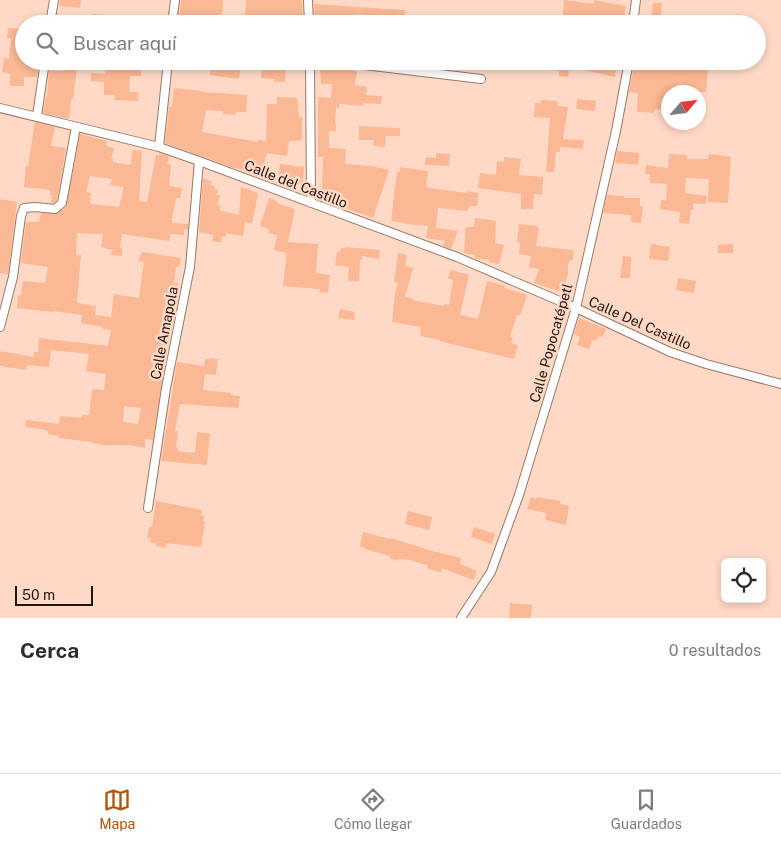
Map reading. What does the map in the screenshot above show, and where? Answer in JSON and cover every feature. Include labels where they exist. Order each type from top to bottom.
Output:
[{"type":"street","points":[[52,15],[54,0]]},
{"type":"street","points":[[173,15],[175,0]]},
{"type":"street","points":[[308,0],[309,15]]},
{"type":"street","points":[[634,15],[636,0]]},
{"type":"street","points":[[37,116],[44,70]]},
{"type":"street","points":[[159,147],[167,70]]},
{"type":"street","points":[[310,70],[311,203]]},
{"type":"street","points":[[406,70],[481,79]]},
{"type":"street","name":"Calle Popocatépetl","points":[[461,618],[491,572],[519,495],[576,308],[616,131],[627,70]]},
{"type":"street","name":"Calle del Castillo","points":[[0,108],[159,147],[457,257],[576,308]]},
{"type":"street","points":[[0,327],[13,277],[21,216],[24,208],[55,209],[62,203],[76,127]]},
{"type":"street","name":"Calle Amapola","points":[[148,508],[166,388],[190,267],[199,161]]},
{"type":"street","name":"Calle Del Castillo","points":[[576,308],[670,352],[706,364],[781,384]]},
{"type":"building","points":[[60,0],[81,0],[80,8],[59,6]]},
{"type":"building","points":[[181,0],[223,0],[222,15],[179,15]]},
{"type":"building","points":[[246,0],[302,0],[303,15],[245,15]]},
{"type":"building","points":[[564,0],[594,4],[594,0],[626,6],[624,15],[563,15]]},
{"type":"building","points":[[653,3],[662,3],[661,15],[652,15]]},
{"type":"building","points":[[314,4],[405,10],[405,15],[315,15]]},
{"type":"building","points":[[8,28],[15,29],[15,70],[38,70],[37,77],[24,77],[24,86],[10,86],[10,74],[2,72],[4,58],[9,59],[11,38],[7,38]]},
{"type":"building","points":[[49,70],[77,70],[69,119],[43,113],[47,97]]},
{"type":"building","points":[[105,70],[141,70],[141,76],[130,76],[129,92],[138,92],[138,101],[114,100],[115,95],[104,95],[104,82],[91,81],[91,73],[105,74]]},
{"type":"building","points":[[210,70],[240,70],[239,79],[210,75]]},
{"type":"building","points":[[262,70],[286,70],[285,82],[274,82],[274,79],[261,78]]},
{"type":"building","points":[[320,70],[357,71],[355,85],[367,87],[366,95],[382,96],[381,104],[363,103],[363,106],[339,104],[339,108],[336,107],[336,131],[329,131],[329,148],[346,149],[345,164],[372,166],[389,170],[373,218],[328,202],[332,192],[322,192],[323,157],[318,157],[318,97],[331,98],[332,84],[321,84]]},
{"type":"building","points":[[551,70],[569,70],[568,77],[559,76],[559,71]]},
{"type":"building","points":[[583,70],[616,70],[615,77]]},
{"type":"building","points":[[633,70],[708,70],[706,92],[706,85],[661,85],[661,110],[655,109],[654,113],[637,112],[638,93],[629,92]]},
{"type":"building","points":[[174,88],[247,95],[246,112],[236,112],[236,115],[223,114],[223,111],[206,110],[202,132],[257,142],[259,139],[266,142],[267,104],[277,104],[277,97],[297,98],[299,117],[302,117],[302,140],[289,141],[287,156],[267,153],[261,173],[234,168],[165,143],[169,107],[172,107]]},
{"type":"building","points":[[577,99],[596,101],[595,111],[576,109]]},
{"type":"building","points":[[541,100],[558,101],[557,106],[568,107],[563,139],[584,140],[583,149],[560,147],[560,152],[556,152],[554,172],[546,172],[550,118],[534,117],[535,103],[541,103]]},
{"type":"building","points":[[35,122],[55,127],[51,146],[66,148],[57,200],[53,203],[51,203],[52,195],[50,195],[50,190],[24,187],[26,166],[28,166]]},
{"type":"building","points":[[359,126],[400,128],[400,136],[386,136],[385,147],[373,146],[374,140],[359,140]]},
{"type":"building","points":[[80,134],[107,141],[106,146],[114,148],[111,159],[113,159],[113,162],[131,165],[132,150],[142,151],[139,201],[147,202],[156,155],[159,156],[159,153],[169,156],[167,164],[171,165],[169,186],[182,188],[180,198],[176,198],[172,223],[188,224],[188,230],[184,229],[184,235],[171,234],[169,241],[122,234],[120,248],[122,249],[122,256],[111,255],[112,250],[101,247],[103,234],[77,233],[76,255],[81,255],[77,301],[78,303],[96,306],[95,315],[111,317],[114,294],[139,298],[144,262],[139,261],[142,252],[181,258],[179,267],[176,267],[174,283],[178,283],[177,297],[175,297],[175,300],[170,299],[163,350],[160,349],[159,366],[164,368],[153,440],[145,439],[145,448],[130,445],[102,445],[59,438],[59,436],[48,434],[46,430],[25,427],[26,420],[59,424],[60,416],[82,418],[82,415],[89,415],[92,389],[104,390],[106,374],[86,371],[89,354],[51,350],[49,367],[27,365],[26,370],[0,366],[0,351],[34,357],[34,352],[38,352],[39,338],[108,346],[111,330],[81,323],[82,315],[17,308],[18,295],[21,296],[23,281],[45,283],[48,267],[21,263],[26,222],[39,222],[41,213],[56,214],[66,207]],"holes":[[[90,176],[112,179],[110,185],[124,187],[119,207],[90,204],[91,193],[86,192]],[[124,406],[141,408],[138,424],[123,422]]]},
{"type":"building","points":[[617,151],[639,153],[638,165],[615,163]]},
{"type":"building","points":[[436,153],[450,154],[449,166],[425,165],[426,157],[436,158]]},
{"type":"building","points":[[669,154],[687,155],[687,159],[708,159],[709,154],[731,157],[728,203],[708,202],[709,179],[686,178],[685,193],[707,196],[706,204],[693,203],[689,224],[679,223],[680,212],[660,209],[661,200],[666,201],[667,184],[650,183],[650,174],[645,174],[646,165],[668,168]]},
{"type":"building","points":[[504,157],[521,159],[519,175],[543,177],[542,195],[534,194],[533,209],[521,209],[521,194],[478,188],[480,173],[496,175],[497,161],[504,162]]},
{"type":"building","points":[[280,164],[304,167],[303,184],[278,182]]},
{"type":"building","points":[[400,167],[428,171],[426,186],[429,188],[479,193],[477,206],[470,206],[467,211],[438,208],[436,228],[458,231],[451,249],[443,246],[445,241],[426,238],[428,226],[391,221],[397,171],[400,172]]},
{"type":"building","points":[[203,178],[212,182],[210,185],[215,186],[214,189],[218,190],[216,195],[220,196],[217,205],[221,206],[219,210],[239,215],[241,187],[258,193],[252,224],[245,222],[243,236],[226,233],[226,237],[222,236],[221,243],[212,241],[213,235],[199,232]]},
{"type":"building","points":[[607,195],[640,198],[640,206],[643,206],[641,223],[631,222],[631,215],[603,213]]},
{"type":"building","points":[[269,198],[295,209],[288,242],[318,244],[316,273],[330,275],[328,293],[319,292],[320,289],[283,286],[287,253],[274,250],[277,235],[268,233],[269,229],[260,226]]},
{"type":"building","points":[[0,199],[17,202],[8,274],[0,273]]},
{"type":"building","points":[[475,218],[496,221],[495,243],[504,245],[499,264],[489,262],[489,259],[475,259],[475,255],[464,253],[466,227],[474,227]]},
{"type":"building","points":[[519,224],[537,226],[539,228],[536,246],[574,250],[573,260],[570,260],[570,263],[568,263],[568,274],[561,292],[534,283],[539,269],[529,267],[531,256],[519,254],[520,243],[517,242]]},
{"type":"building","points":[[651,244],[670,247],[668,261],[649,259]]},
{"type":"building","points":[[733,244],[733,253],[718,253],[718,245]]},
{"type":"building","points":[[341,248],[380,250],[379,259],[362,256],[362,260],[360,260],[359,281],[348,281],[349,267],[335,265],[337,252],[340,252]]},
{"type":"building","points":[[398,253],[407,255],[405,266],[413,268],[405,297],[413,298],[412,300],[444,306],[445,304],[449,305],[453,280],[448,278],[451,270],[469,275],[460,315],[478,319],[487,281],[527,295],[520,316],[517,314],[510,337],[513,338],[511,343],[518,345],[514,359],[420,336],[421,327],[392,322],[398,283],[394,282]]},
{"type":"building","points":[[623,256],[631,257],[630,278],[620,278]]},
{"type":"building","points":[[678,278],[696,281],[694,293],[676,290]]},
{"type":"building","points":[[340,309],[355,312],[354,320],[338,318]]},
{"type":"building","points":[[579,318],[606,329],[603,337],[598,336],[597,340],[592,340],[589,349],[577,345],[580,337],[574,334]]},
{"type":"building","points":[[205,359],[218,359],[216,375],[205,374],[203,390],[231,393],[231,395],[240,396],[238,408],[180,404],[175,431],[178,431],[176,447],[178,451],[195,453],[197,432],[210,434],[207,465],[161,461],[177,362],[204,366]]},
{"type":"building","points":[[531,497],[561,501],[560,504],[569,506],[566,525],[546,520],[546,513],[527,509]]},
{"type":"building","points":[[156,501],[202,510],[201,516],[204,516],[203,521],[205,522],[201,547],[166,543],[166,548],[156,546],[156,543],[150,542],[151,538],[147,538],[149,527],[152,527]]},
{"type":"building","points":[[408,511],[432,517],[429,530],[405,524]]},
{"type":"building","points":[[474,527],[495,534],[492,544],[471,537]]},
{"type":"building","points":[[363,532],[461,558],[460,564],[477,571],[473,580],[442,568],[441,572],[428,569],[427,565],[410,560],[399,559],[398,561],[390,558],[390,556],[360,546]]},
{"type":"building","points":[[510,603],[532,605],[531,618],[509,618]]}]
